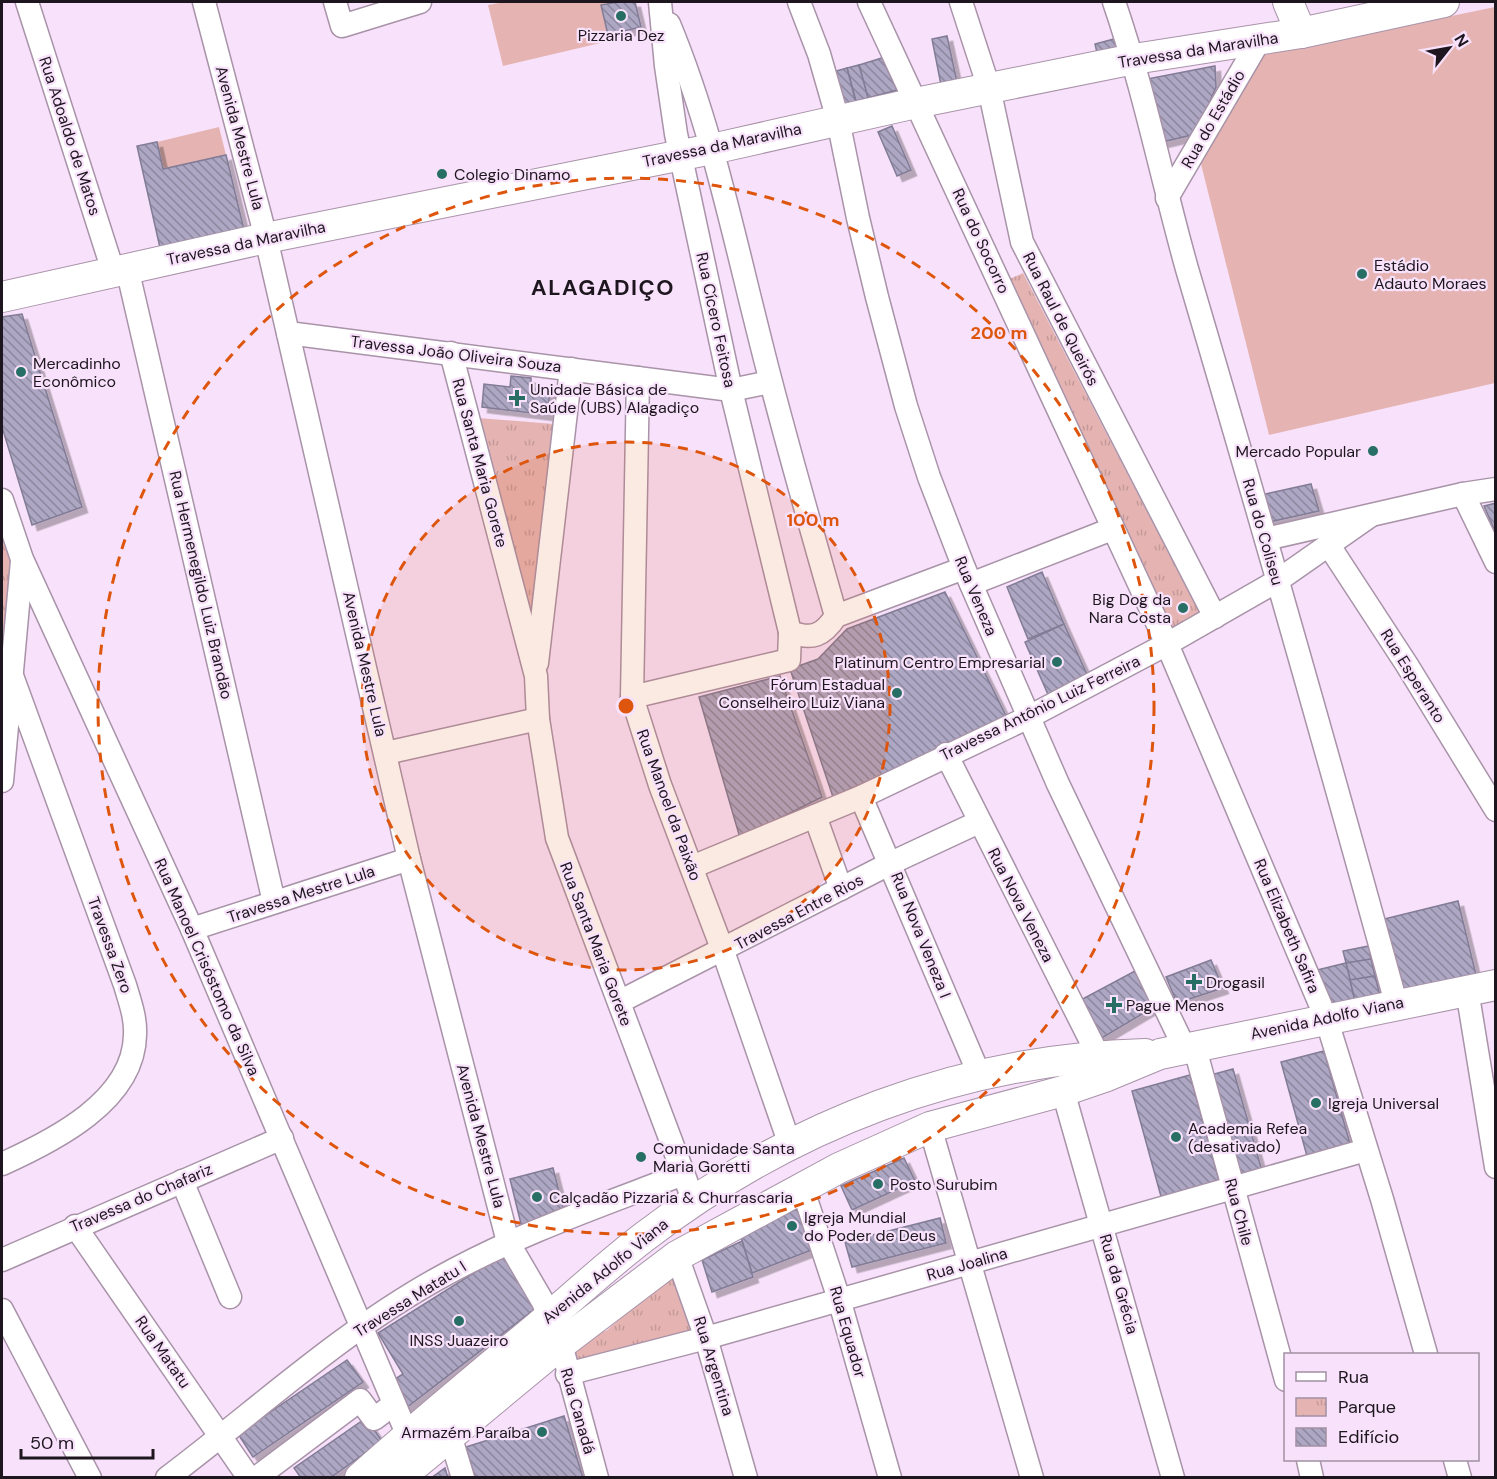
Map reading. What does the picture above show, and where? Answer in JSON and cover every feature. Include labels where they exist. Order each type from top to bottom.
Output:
[{"type":"main road","points":[[1288,2],[1300,33]]},
{"type":"main road","name":"Travessa da Maravilha","points":[[2,297],[266,238],[712,149],[988,88],[1134,59],[1259,41],[1444,2]]},
{"type":"main road","name":"Avenida Adolfo Viana","points":[[399,1478],[450,1435],[555,1330],[612,1262],[734,1176],[790,1145],[866,1109],[916,1091],[989,1073],[1098,1055],[1179,1049],[1481,987]]},
{"type":"main road","name":"Avenida Adolfo Viana","points":[[360,1478],[408,1436],[555,1330],[677,1256],[802,1187],[930,1128],[1063,1091],[1179,1049]]},
{"type":"main road","points":[[989,1073],[1010,1082],[1008,1099],[998,1109]]},
{"type":"main road","points":[[734,1176],[729,1185],[735,1201],[742,1209],[757,1212]]},
{"type":"street","name":"Rua Adoaldo de Matos","points":[[27,2],[120,270]]},
{"type":"street","name":"Avenida Mestre Lula","points":[[204,2],[266,238],[409,859],[508,1242],[555,1330]]},
{"type":"street","points":[[335,2],[342,26],[421,2]]},
{"type":"street","points":[[799,2],[819,54],[838,120]]},
{"type":"street","name":"Rua do Socorro","points":[[869,2],[1167,644]]},
{"type":"street","name":"Rua Raul de Queirós","points":[[961,2],[988,88],[1022,242],[1215,616]]},
{"type":"street","name":"Rua do Coliseu","points":[[1114,2],[1134,59],[1167,198],[1266,539],[1396,1004]]},
{"type":"street","name":"Rua Cícero Feitosa","points":[[660,3],[684,60],[712,149],[770,382],[836,616]]},
{"type":"street","name":"Rua Cícero Feitosa","points":[[632,697],[789,660],[790,632],[731,390],[680,154],[666,66],[660,3]]},
{"type":"street","name":"Rua do Estádio","points":[[1167,198],[1259,41]]},
{"type":"street","name":"Rua Veneza","points":[[838,120],[858,218],[906,406],[967,576],[1058,784],[1179,1049]]},
{"type":"street","points":[[988,255],[1022,242]]},
{"type":"street","name":"Rua Hermenegildo Luiz Brandão","points":[[120,270],[274,903]]},
{"type":"street","name":"Travessa João Oliveira Souza","points":[[288,333],[731,390],[770,382]]},
{"type":"street","name":"Rua Santa Maria Gorete","points":[[451,353],[536,676]]},
{"type":"street","name":"Rua Santa Maria Gorete","points":[[570,369],[536,676],[538,718],[549,803],[557,838],[694,1202]]},
{"type":"street","name":"Rua Manoel da Paixão","points":[[638,378],[632,697],[660,785],[723,951],[790,1145]]},
{"type":"street","name":"Travessa Antônio Luiz Ferreira","points":[[1266,539],[1463,494],[1496,489]]},
{"type":"street","points":[[1463,494],[1496,562]]},
{"type":"street","name":"Rua Manoel Crisóstomo da Silva","points":[[2,500],[22,559],[192,928],[408,1436]]},
{"type":"street","name":"Travessa Antônio Luiz Ferreira","points":[[692,867],[861,796],[946,754],[1029,717],[1167,644],[1277,581],[1370,516]]},
{"type":"street","points":[[790,632],[805,638],[816,635],[828,629],[836,616],[1112,529]]},
{"type":"street","name":"Rua Esperanto","points":[[1328,544],[1407,665],[1496,810]]},
{"type":"street","points":[[2,781],[22,559]]},
{"type":"street","name":"Rua Elizabeth Safira","points":[[1167,644],[1326,1018],[1426,1353]]},
{"type":"street","name":"Travessa Zero","points":[[2,1164],[46,1144],[91,1112],[116,1087],[132,1058],[135,1036],[134,1014],[125,985],[11,673]]},
{"type":"street","points":[[386,753],[538,718]]},
{"type":"street","name":"Rua Nova Veneza","points":[[946,754],[1098,1055]]},
{"type":"street","name":"Rua Nova Veneza I","points":[[861,796],[989,1073]]},
{"type":"street","points":[[815,816],[841,890]]},
{"type":"street","name":"Travessa Entre Rios","points":[[619,1002],[723,951],[891,863],[979,822]]},
{"type":"street","name":"Travessa Mestre Lula","points":[[192,928],[409,859]]},
{"type":"street","points":[[1481,987],[1496,1167]]},
{"type":"street","name":"Rua Chile","points":[[1179,1049],[1233,1188],[1284,1373]]},
{"type":"street","name":"Rua da Grécia","points":[[1063,1091],[1173,1478]]},
{"type":"street","points":[[930,1128],[1032,1478]]},
{"type":"street","name":"Travessa do Chafariz","points":[[2,1260],[75,1226],[282,1138]]},
{"type":"street","name":"Rua Joalina","points":[[567,1374],[706,1338],[1366,1150]]},
{"type":"street","name":"Travessa Matatu I","points":[[167,1478],[361,1328],[436,1279],[508,1242],[683,1174]]},
{"type":"street","points":[[182,1181],[230,1297]]},
{"type":"street","name":"Rua Equador","points":[[802,1187],[839,1299],[890,1478]]},
{"type":"street","name":"Rua Matatu","points":[[75,1226],[249,1478]]},
{"type":"street","name":"Rua Argentina","points":[[677,1256],[706,1338],[746,1478]]},
{"type":"street","points":[[2,1310],[90,1478]]},
{"type":"street","name":"Rua Canadá","points":[[555,1330],[597,1478]]},
{"type":"street","points":[[256,1478],[360,1400],[374,1419],[394,1404]]},
{"type":"street","points":[[450,1435],[463,1478]]},
{"type":"street","points":[[1308,1461],[1312,1478]]},
{"type":"street","points":[[1455,1461],[1460,1478]]},
{"type":"green space","points":[[505,2],[618,2],[601,6],[609,41],[503,66],[488,5]]},
{"type":"green space","name":"Estádio Adauto Moraes","points":[[1495,7],[1495,383],[1269,435],[1200,160],[1263,55]]},
{"type":"green space","points":[[219,127],[226,155],[163,169],[157,142]]},
{"type":"green space","points":[[1023,273],[1208,629],[1176,644],[1003,282]]},
{"type":"green space","points":[[478,418],[554,424],[533,633]]},
{"type":"green space","points":[[2,511],[14,581],[2,720]]},
{"type":"green space","points":[[678,1268],[693,1331],[578,1363],[572,1359],[572,1346],[590,1333],[606,1331]]},
{"type":"building","name":"Pizzaria Dez","points":[[635,2],[641,27],[608,35],[601,5]]},
{"type":"building","points":[[947,36],[957,82],[941,85],[932,39]]},
{"type":"building","points":[[1114,39],[1118,56],[1099,61],[1095,44]]},
{"type":"building","points":[[882,58],[897,90],[868,98],[859,65]]},
{"type":"building","points":[[859,65],[868,98],[856,101],[847,68]]},
{"type":"building","points":[[1215,66],[1216,87],[1196,134],[1162,142],[1147,79]]},
{"type":"building","points":[[847,68],[856,103],[843,106],[833,72]]},
{"type":"building","points":[[892,126],[911,170],[897,176],[878,132]]},
{"type":"building","points":[[157,142],[163,169],[226,155],[245,234],[161,252],[137,146]]},
{"type":"building","name":"Mercadinho Econômico","points":[[22,314],[82,507],[32,525],[2,427],[2,317]]},
{"type":"building","points":[[511,376],[531,378],[531,388],[550,391],[547,415],[482,407],[484,384],[510,387]]},
{"type":"building","points":[[1311,484],[1319,511],[1269,522],[1261,495]]},
{"type":"building","points":[[1496,503],[1496,529],[1494,529],[1484,506]]},
{"type":"building","points":[[1042,572],[1064,624],[1028,639],[1007,587]]},
{"type":"building","name":"Fórum Estadual Conselheiro Luiz Viana","points":[[945,592],[1007,718],[833,797],[790,669],[818,659],[847,629]]},
{"type":"building","name":"Platinum Centro Empresarial","points":[[1064,624],[1090,681],[1050,699],[1025,642]]},
{"type":"building","points":[[780,676],[822,797],[740,838],[699,697]]},
{"type":"building","points":[[1458,901],[1476,975],[1394,994],[1376,921]]},
{"type":"building","points":[[1369,946],[1371,959],[1346,963],[1343,951]]},
{"type":"building","points":[[1371,959],[1375,976],[1350,980],[1346,963]]},
{"type":"building","name":"Drogasil","points":[[1211,960],[1223,988],[1177,1003],[1166,977]]},
{"type":"building","points":[[1346,963],[1355,1001],[1328,1007],[1313,971]]},
{"type":"building","name":"Pague Menos","points":[[1135,971],[1154,1007],[1095,1042],[1075,1003]]},
{"type":"building","points":[[1375,976],[1380,996],[1355,1001],[1350,980]]},
{"type":"building","name":"Igreja Universal","points":[[1324,1051],[1350,1144],[1307,1156],[1281,1062]]},
{"type":"building","points":[[1233,1069],[1262,1171],[1235,1179],[1207,1076]]},
{"type":"building","name":"Academia Refea (desativado)","points":[[1190,1075],[1220,1184],[1162,1200],[1132,1091]]},
{"type":"building","name":"Posto Surubim","points":[[904,1158],[915,1181],[852,1210],[841,1186]]},
{"type":"building","name":"Calçadão Pizzaria & Churrascaria","points":[[553,1168],[565,1216],[522,1228],[510,1179]]},
{"type":"building","points":[[801,1207],[814,1249],[752,1273],[740,1234]]},
{"type":"building","points":[[940,1218],[946,1243],[852,1267],[845,1242]]},
{"type":"building","points":[[742,1241],[753,1277],[712,1292],[702,1260]]},
{"type":"building","name":"INSS Juazeiro","points":[[504,1254],[536,1308],[406,1408],[392,1381],[403,1374],[378,1333]]},
{"type":"building","points":[[347,1360],[363,1382],[253,1457],[238,1434]]},
{"type":"building","name":"Armazém Paraíba","points":[[564,1416],[583,1478],[475,1478],[466,1447]]},
{"type":"building","points":[[366,1418],[382,1441],[330,1478],[301,1478],[294,1468]]},
{"type":"building","points":[[445,1468],[448,1478],[431,1478]]},
{"type":"place","name":"Pizzaria Dez","points":[[621,16]]},
{"type":"place","name":"Colegio Dinamo","points":[[442,174]]},
{"type":"place","name":"Estádio Adauto Moraes","points":[[1362,274]]},
{"type":"place","name":"Mercadinho Econômico","points":[[21,372]]},
{"type":"place","name":"Unidade Básica de Saúde (UBS) Alagadiço","points":[[517,398]]},
{"type":"place","name":"Mercado Popular","points":[[1373,451]]},
{"type":"place","name":"Big Dog da Nara Costa","points":[[1183,608]]},
{"type":"place","name":"Platinum Centro Empresarial","points":[[1057,662]]},
{"type":"place","name":"Fórum Estadual Conselheiro Luiz Viana","points":[[897,693]]},
{"type":"place","name":"Drogasil","points":[[1194,982]]},
{"type":"place","name":"Pague Menos","points":[[1114,1005]]},
{"type":"place","name":"Igreja Universal","points":[[1316,1103]]},
{"type":"place","name":"Academia Refea (desativado)","points":[[1176,1137]]},
{"type":"place","name":"Comunidade Santa Maria Goretti","points":[[641,1157]]},
{"type":"place","name":"Posto Surubim","points":[[878,1184]]},
{"type":"place","name":"Calçadão Pizzaria & Churrascaria","points":[[537,1197]]},
{"type":"place","name":"Igreja Mundial do Poder de Deus","points":[[792,1226]]},
{"type":"place","name":"INSS Juazeiro","points":[[459,1321]]},
{"type":"place","name":"Armazém Paraíba","points":[[542,1432]]},
{"type":"district","name":"ALAGADIÇO","points":[[603,287]]}]
